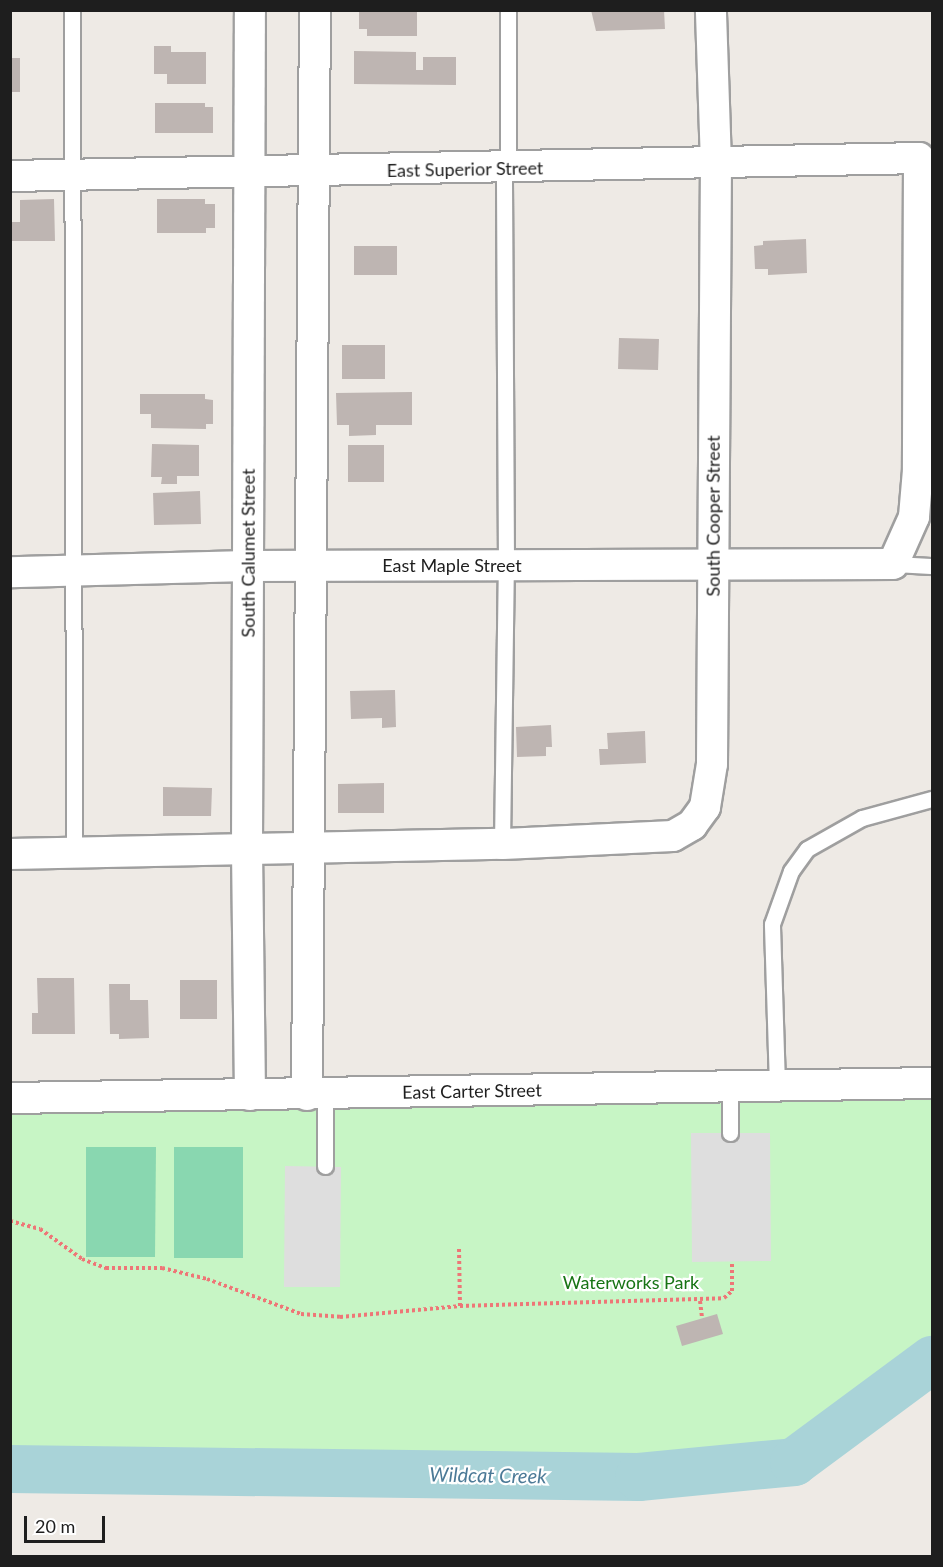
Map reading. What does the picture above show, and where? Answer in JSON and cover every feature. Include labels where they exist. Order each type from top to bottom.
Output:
[{"type":"street","name":"South Calumet Street","points":[[250,10],[252,173],[247,566],[250,1095]]},
{"type":"street","points":[[315,10],[309,566],[309,849],[316,1094]]},
{"type":"street","name":"South Cooper Street","points":[[10,854],[502,844],[673,836],[692,825],[705,807],[712,764],[716,164],[711,10]]},
{"type":"street","name":"East Superior Street","points":[[10,176],[312,173],[926,158]]},
{"type":"street","points":[[893,564],[914,517],[918,470],[926,158]]},
{"type":"street","name":"East Maple Street","points":[[10,572],[247,566],[712,562],[893,564]]},
{"type":"street","name":"East Carter Street","points":[[10,1098],[933,1083]]},
{"type":"lane","points":[[72,10],[74,852]]},
{"type":"lane","points":[[502,844],[506,564],[504,180],[508,168],[508,10]]},
{"type":"lane","points":[[893,564],[933,566]]},
{"type":"lane","points":[[777,1085],[772,924],[791,871],[807,849],[862,818],[933,799]]},
{"type":"lane","points":[[730,1086],[730,1133]]},
{"type":"lane","points":[[316,1094],[325,1166]]},
{"type":"path","points":[[10,1221],[40,1229],[82,1259],[105,1268],[162,1268],[207,1279],[301,1314],[340,1317],[460,1306],[724,1299],[732,1291],[732,1261]]},
{"type":"path","points":[[459,1249],[460,1306]]},
{"type":"path","points":[[700,1301],[702,1318]]},
{"type":"green space","name":"Waterworks Park","points":[[932,1083],[932,1360],[794,1462],[639,1477],[11,1469],[11,1098]]},
{"type":"green space","points":[[86,1147],[156,1147],[155,1257],[86,1257]]},
{"type":"green space","points":[[174,1147],[243,1147],[243,1258],[174,1258]]},
{"type":"shaded area","points":[[691,1133],[770,1133],[771,1261],[692,1262]]},
{"type":"shaded area","points":[[285,1166],[341,1167],[340,1287],[284,1287]]},
{"type":"building","points":[[359,10],[417,10],[417,36],[367,36],[367,29],[359,29]]},
{"type":"building","points":[[591,10],[664,10],[665,29],[596,31]]},
{"type":"building","points":[[154,46],[171,46],[171,52],[206,52],[206,84],[167,84],[167,74],[154,74]]},
{"type":"building","points":[[354,51],[416,52],[416,70],[423,70],[423,57],[456,57],[456,85],[354,84]]},
{"type":"building","points":[[10,58],[20,58],[20,92],[10,92]]},
{"type":"building","points":[[155,103],[205,103],[205,107],[213,107],[213,133],[155,133]]},
{"type":"building","points":[[54,199],[55,241],[10,241],[10,222],[20,222],[20,200]]},
{"type":"building","points":[[157,199],[205,199],[205,204],[215,204],[215,228],[206,228],[206,233],[157,233]]},
{"type":"building","points":[[806,239],[807,273],[768,275],[768,269],[755,269],[754,246],[763,245],[763,241]]},
{"type":"building","points":[[354,246],[397,246],[397,275],[354,275]]},
{"type":"building","points":[[619,338],[659,339],[658,370],[618,369]]},
{"type":"building","points":[[342,345],[385,345],[385,379],[342,379]]},
{"type":"building","points":[[412,392],[412,425],[376,425],[376,435],[349,436],[349,425],[337,425],[336,393]]},
{"type":"building","points":[[140,394],[205,394],[205,399],[213,400],[213,424],[206,424],[206,429],[151,428],[151,414],[140,414]]},
{"type":"building","points":[[152,444],[199,445],[199,476],[177,476],[177,484],[161,484],[162,477],[151,477]]},
{"type":"building","points":[[348,445],[384,445],[384,482],[348,482]]},
{"type":"building","points":[[200,491],[201,524],[154,525],[153,493]]},
{"type":"building","points":[[395,690],[396,727],[382,728],[382,718],[351,719],[350,691]]},
{"type":"building","points":[[551,725],[552,747],[546,747],[546,756],[517,757],[516,727]]},
{"type":"building","points":[[645,731],[646,763],[600,765],[599,749],[608,749],[607,733]]},
{"type":"building","points":[[384,783],[384,813],[338,813],[338,784]]},
{"type":"building","points":[[163,787],[212,788],[211,816],[163,816]]},
{"type":"building","points":[[37,978],[74,978],[75,1034],[32,1034],[32,1013],[38,1013]]},
{"type":"building","points":[[180,980],[217,980],[217,1019],[180,1019]]},
{"type":"building","points":[[109,984],[130,984],[130,1000],[148,1000],[149,1038],[119,1039],[119,1034],[110,1034]]},
{"type":"building","points":[[717,1314],[723,1334],[682,1346],[676,1326]]},
{"type":"waterway","name":"Wildcat Creek","points":[[10,1469],[639,1477],[794,1462],[932,1360]]}]
